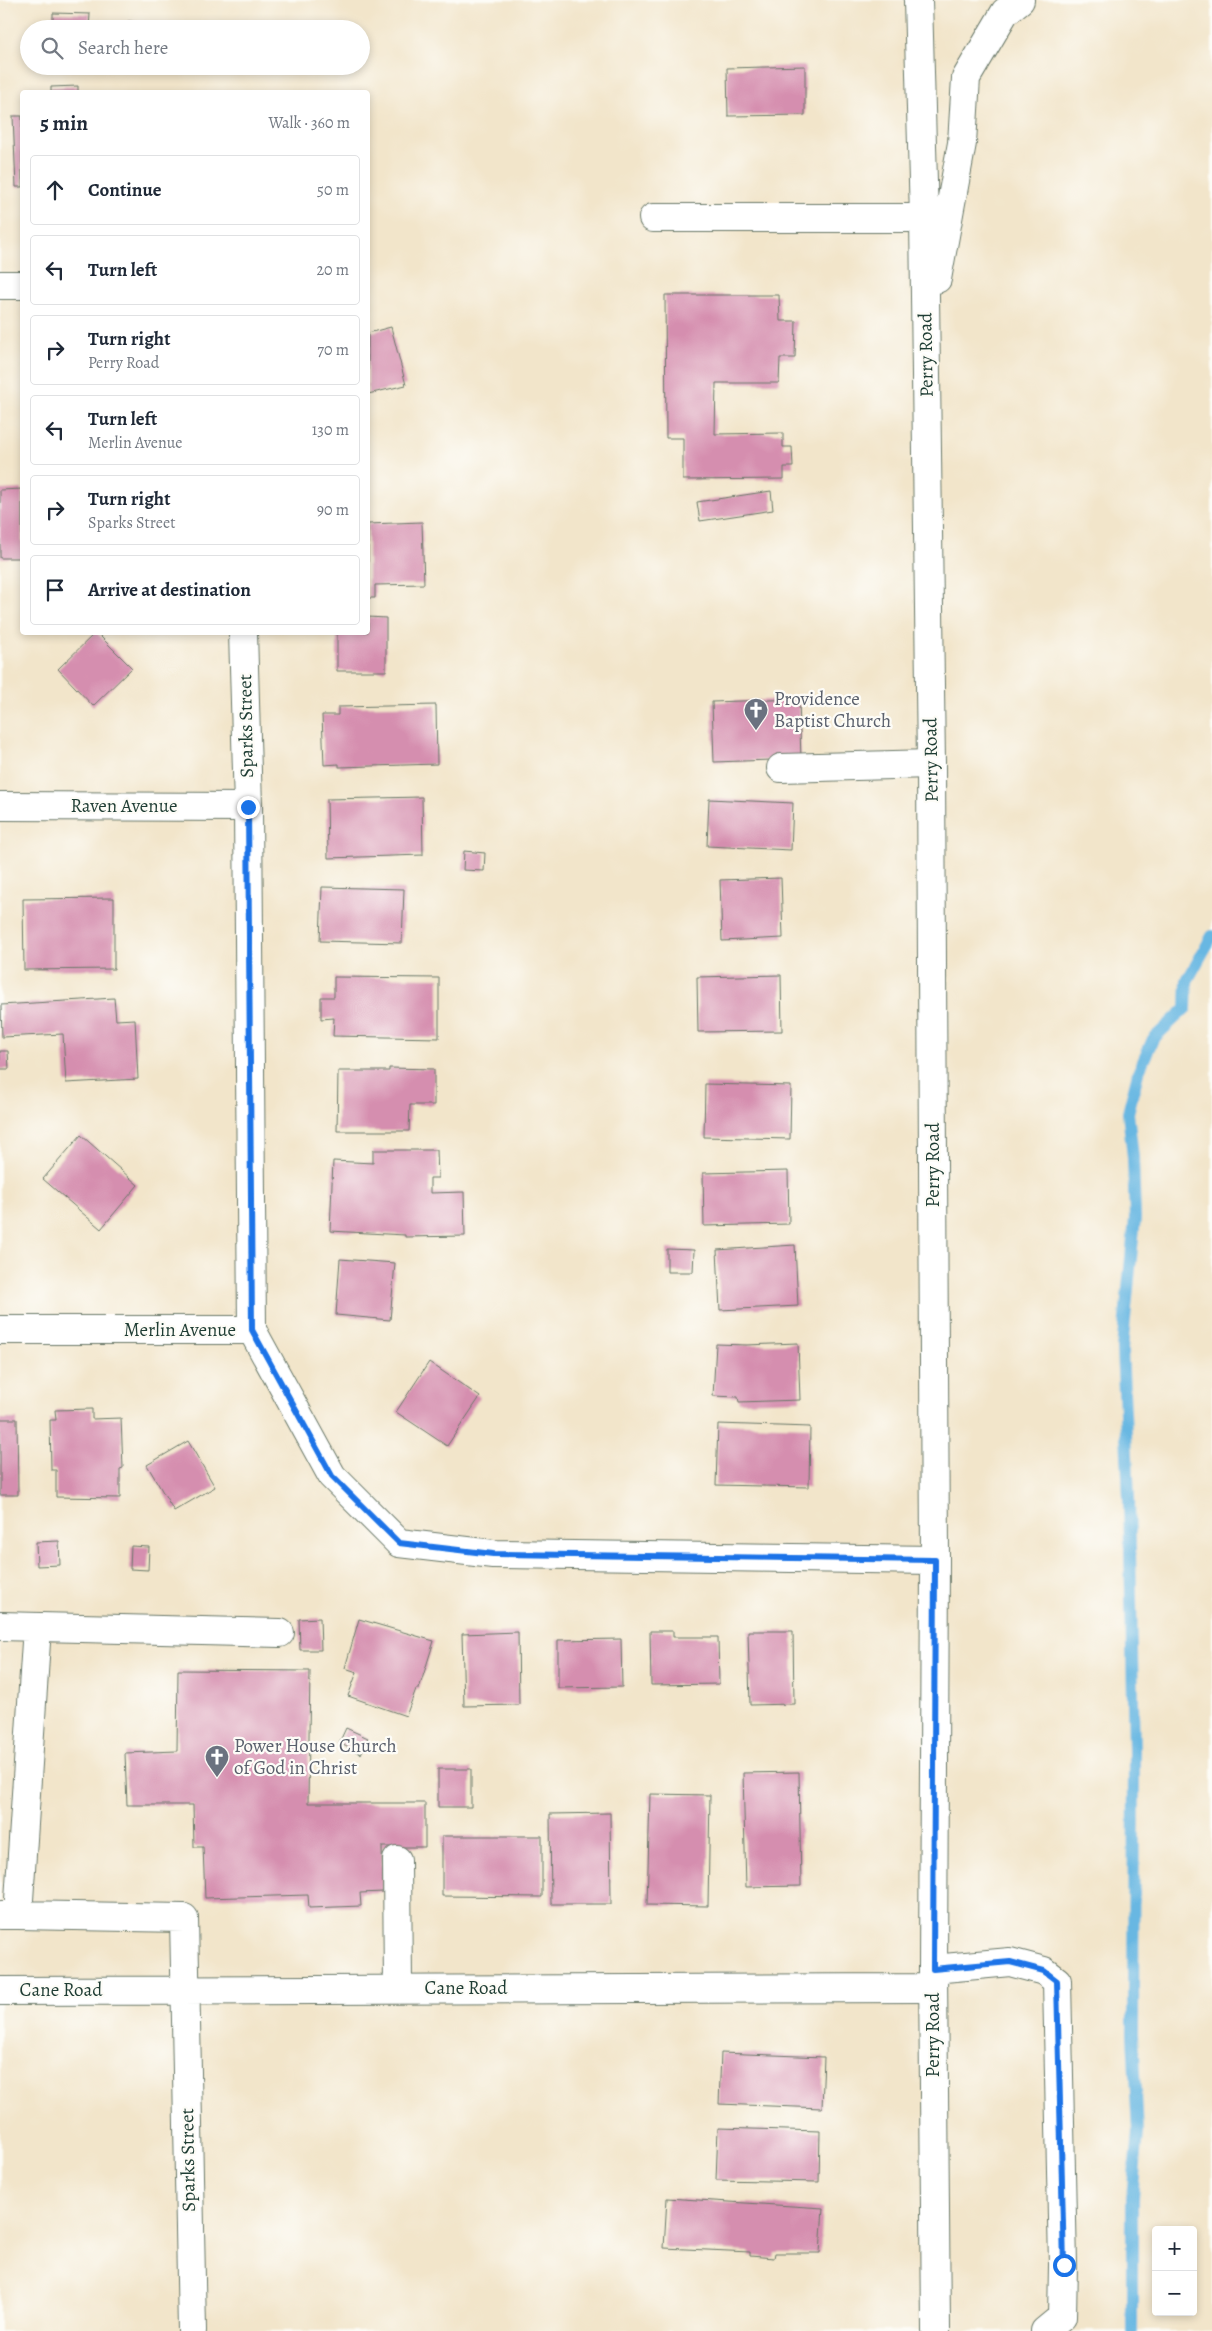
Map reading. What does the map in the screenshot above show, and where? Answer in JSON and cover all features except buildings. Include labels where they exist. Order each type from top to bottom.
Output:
[{"type":"street","name":"Perry Road","points":[[918,0],[924,218],[931,764],[935,1560],[933,1979],[936,2331]]},
{"type":"street","points":[[925,340],[962,143],[966,78],[1005,12],[1020,0]]},
{"type":"street","points":[[653,218],[924,218]]},
{"type":"street","points":[[0,285],[20,285]]},
{"type":"street","name":"Sparks Street","points":[[244,635],[248,807],[252,1330]]},
{"type":"street","points":[[781,768],[931,764]]},
{"type":"street","name":"Raven Avenue","points":[[0,806],[248,807]]},
{"type":"street","name":"Merlin Avenue","points":[[0,1330],[252,1330],[332,1476],[399,1543],[493,1554],[935,1560]]},
{"type":"street","points":[[0,1626],[280,1633]]},
{"type":"street","points":[[9,1915],[37,1626]]},
{"type":"street","points":[[397,1860],[398,1988]]},
{"type":"street","name":"Sparks Street","points":[[9,1915],[184,1918],[192,2331]]},
{"type":"street","name":"Cane Road","points":[[0,1991],[398,1988],[933,1979],[1010,1962],[1044,1971],[1057,1981],[1064,2265],[1062,2317],[1045,2331]]},
{"type":"waterway","points":[[1132,2331],[1132,2198],[1138,2132],[1133,2034],[1134,1751],[1129,1498],[1122,1349],[1135,1218],[1133,1157],[1128,1113],[1138,1073],[1153,1039],[1186,1008],[1187,981],[1212,936]]},
{"type":"place","name":"Providence Baptist Church","points":[[756,731]]},
{"type":"place","name":"Power House Church of God in Christ","points":[[217,1778]]},
{"type":"route","points":[[248,807],[252,1330],[332,1476],[399,1543],[493,1554],[935,1560],[933,1969],[1010,1962],[1044,1971],[1057,1981],[1064,2265]]}]
